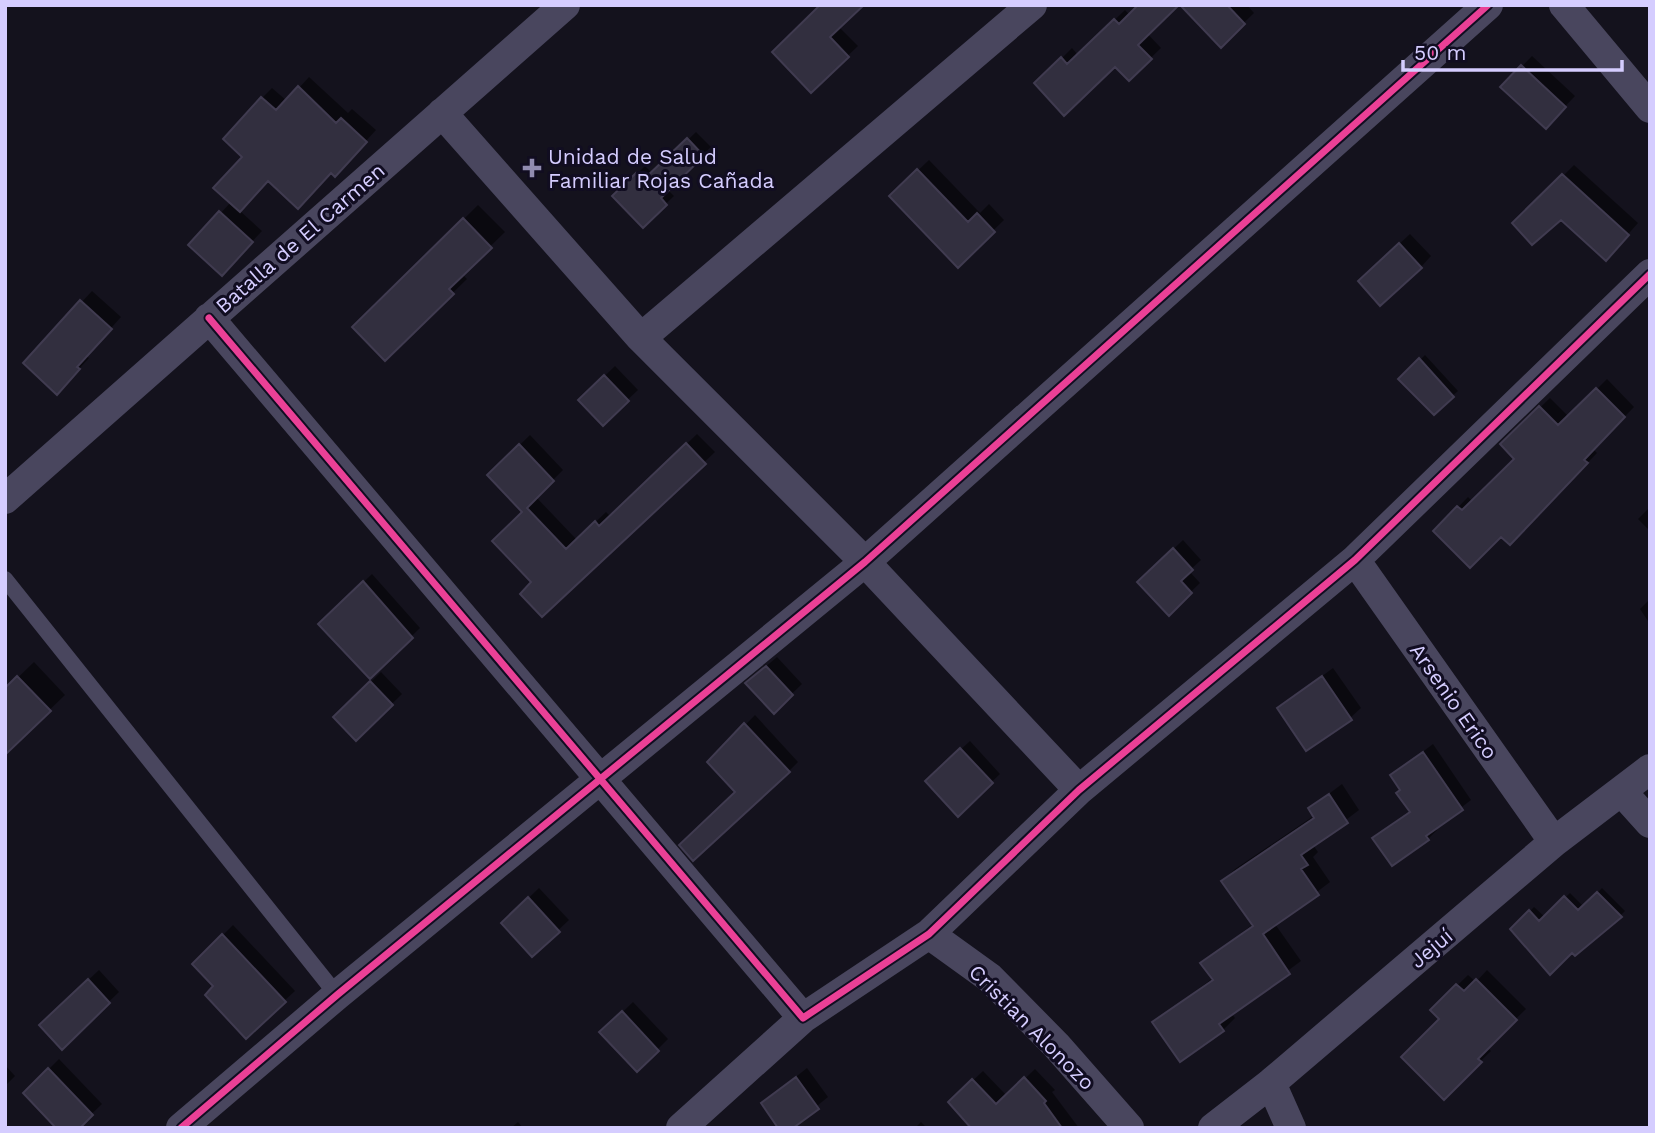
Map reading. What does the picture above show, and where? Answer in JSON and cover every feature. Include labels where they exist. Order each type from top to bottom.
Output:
[{"type":"street","name":"Batalla de El Carmen","points":[[5,499],[565,5]]},
{"type":"street","points":[[641,338],[1032,5]]},
{"type":"street","points":[[180,1128],[337,995],[865,562],[1488,5]]},
{"type":"street","points":[[1564,5],[1650,108]]},
{"type":"street","points":[[442,113],[641,338],[865,562],[1079,790]]},
{"type":"street","points":[[681,1128],[803,1018],[929,934],[1079,790],[1354,560],[1650,274]]},
{"type":"street","points":[[209,318],[803,1018]]},
{"type":"street","name":"Arsenio Erico","points":[[1354,560],[1554,842]]},
{"type":"street","name":"Jejuí","points":[[1217,1127],[1554,842],[1623,793],[1650,769]]},
{"type":"street","points":[[1623,793],[1650,823]]},
{"type":"street","name":"Cristian Alonozo","points":[[929,934],[990,978],[1056,1045],[1129,1128]]},
{"type":"street","points":[[1271,1083],[1290,1128]]},
{"type":"lane","points":[[5,579],[337,995]]},
{"type":"building","points":[[820,5],[864,5],[830,37],[849,57],[811,93],[772,52]]},
{"type":"building","points":[[1138,5],[1179,5],[1138,45],[1152,59],[1129,81],[1115,67],[1064,116],[1034,83],[1061,57],[1067,64],[1114,19],[1119,24]]},
{"type":"building","points":[[1180,5],[1227,5],[1245,24],[1221,48]]},
{"type":"building","points":[[1521,65],[1566,107],[1546,129],[1500,87]]},
{"type":"building","points":[[298,86],[336,123],[341,118],[367,142],[335,177],[331,173],[298,209],[268,181],[240,212],[213,188],[242,157],[223,139],[261,97],[276,110]]},
{"type":"building","points":[[687,138],[704,156],[661,198],[667,205],[643,228],[612,196],[636,173],[643,180]]},
{"type":"building","points":[[917,169],[968,222],[977,213],[995,232],[958,268],[889,196]]},
{"type":"building","points":[[1562,174],[1629,235],[1606,261],[1561,220],[1532,245],[1512,223]]},
{"type":"building","points":[[219,211],[253,242],[222,276],[188,245]]},
{"type":"building","points":[[463,218],[492,248],[449,289],[454,294],[385,361],[352,327]]},
{"type":"building","points":[[1399,243],[1422,268],[1380,306],[1358,281]]},
{"type":"building","points":[[80,300],[112,329],[77,367],[80,369],[57,395],[23,363]]},
{"type":"building","points":[[1419,358],[1454,397],[1434,415],[1398,379]]},
{"type":"building","points":[[604,375],[629,401],[603,426],[578,400]]},
{"type":"building","points":[[1596,388],[1625,417],[1584,460],[1588,463],[1510,545],[1501,537],[1470,568],[1433,531],[1457,506],[1462,510],[1514,459],[1500,444],[1539,406],[1558,425]]},
{"type":"building","points":[[686,443],[706,464],[542,617],[520,594],[531,582],[492,541],[522,512],[487,475],[519,444],[554,481],[527,508],[566,549],[595,521],[599,526]]},
{"type":"building","points":[[1173,548],[1193,570],[1181,581],[1192,593],[1169,616],[1137,582]]},
{"type":"building","points":[[363,581],[413,638],[370,679],[318,624]]},
{"type":"building","points":[[766,666],[793,695],[774,714],[745,683]]},
{"type":"building","points":[[17,676],[51,711],[5,755],[5,688]]},
{"type":"building","points":[[1322,676],[1352,720],[1306,751],[1277,708]]},
{"type":"building","points":[[370,681],[393,705],[356,741],[333,717]]},
{"type":"building","points":[[744,723],[790,772],[693,861],[679,845],[735,792],[707,762]]},
{"type":"building","points":[[960,748],[993,783],[958,817],[925,781]]},
{"type":"building","points":[[1423,752],[1463,810],[1426,836],[1429,840],[1392,866],[1372,838],[1410,812],[1396,793],[1400,790],[1390,775]]},
{"type":"building","points":[[1329,794],[1348,823],[1301,855],[1308,865],[1301,869],[1319,895],[1263,934],[1290,974],[1219,1024],[1224,1031],[1180,1062],[1152,1022],[1213,980],[1200,963],[1253,926],[1221,881],[1314,818],[1308,808]]},
{"type":"building","points":[[1597,892],[1622,917],[1575,956],[1572,953],[1550,975],[1510,929],[1529,910],[1539,921],[1564,896],[1578,910]]},
{"type":"building","points":[[528,897],[560,932],[532,957],[501,923]]},
{"type":"building","points":[[222,934],[286,1002],[246,1039],[205,995],[213,986],[192,964]]},
{"type":"building","points":[[88,979],[110,1003],[62,1050],[39,1025]]},
{"type":"building","points":[[1476,979],[1517,1020],[1478,1059],[1482,1062],[1444,1100],[1401,1057],[1439,1019],[1430,1010],[1456,984],[1464,991]]},
{"type":"building","points":[[622,1011],[659,1051],[637,1072],[599,1032]]},
{"type":"building","points":[[48,1068],[93,1115],[80,1128],[56,1128],[23,1093]]},
{"type":"building","points":[[796,1077],[819,1109],[793,1128],[778,1128],[761,1103]]},
{"type":"building","points":[[1024,1077],[1046,1101],[1044,1103],[1062,1128],[971,1128],[948,1102],[972,1079],[996,1104]]},
{"type":"cycle path","points":[[181,1128],[337,995],[865,562],[1488,5]]},
{"type":"cycle path","points":[[209,318],[803,1018],[929,934],[1079,790],[1355,560],[1650,274]]},
{"type":"place","name":"Unidad de Salud Familiar Rojas Cañada","points":[[532,168]]}]
